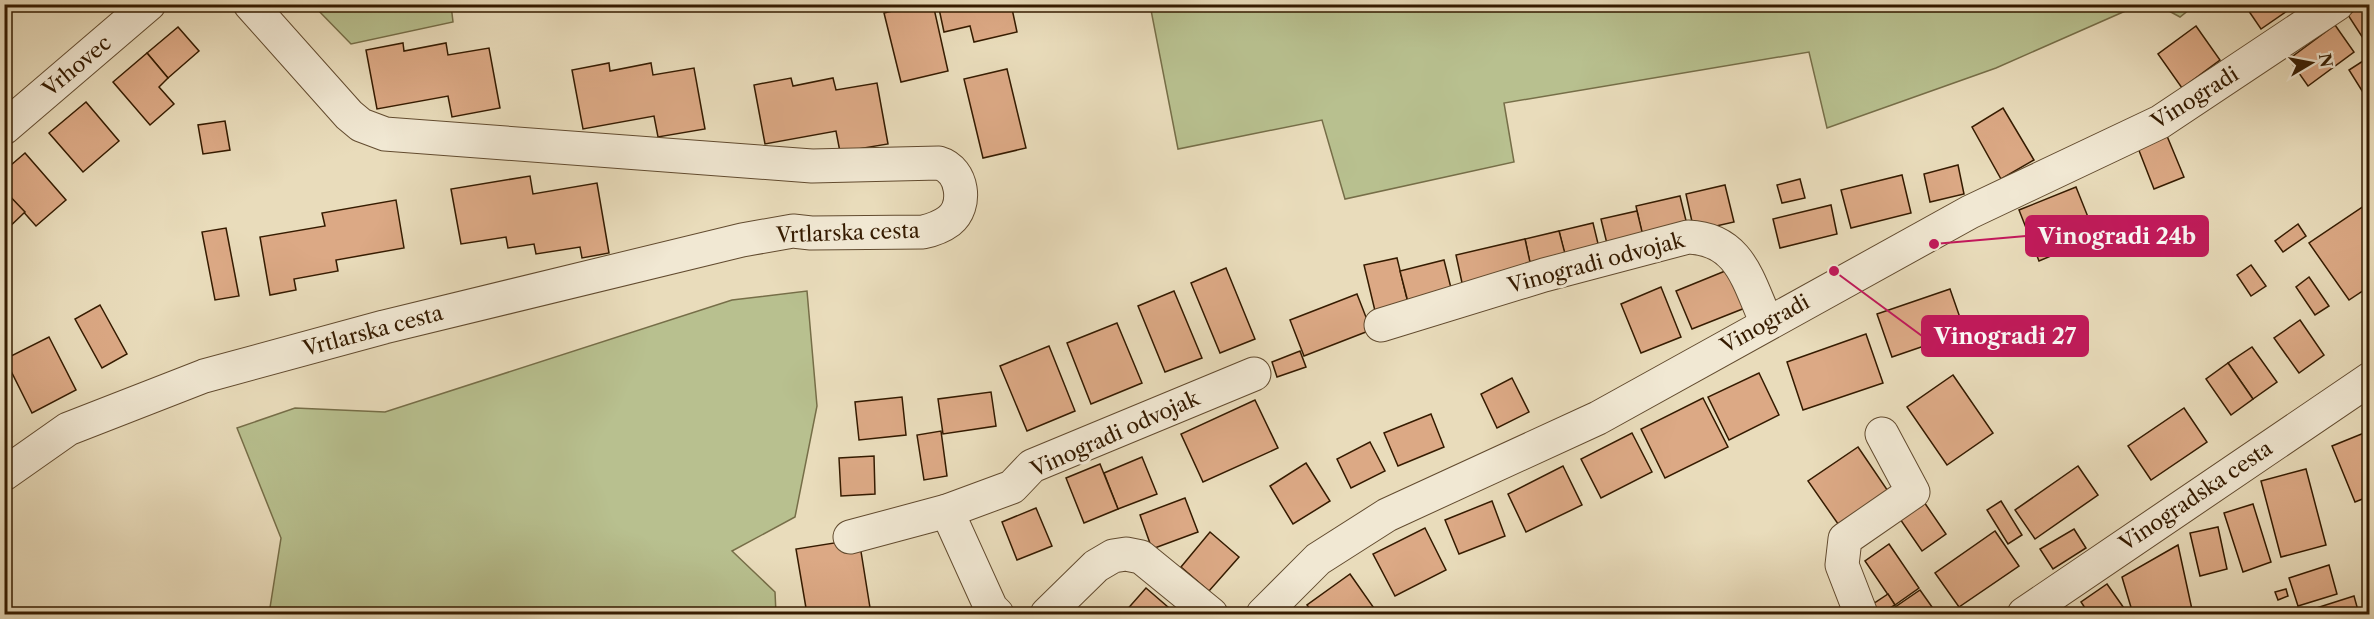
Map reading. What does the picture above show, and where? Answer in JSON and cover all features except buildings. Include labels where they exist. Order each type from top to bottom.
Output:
[{"type":"street","name":"Vrhovec","points":[[4,128],[150,4]]},
{"type":"street","name":"Vrtlarska cesta","points":[[4,474],[68,429],[204,376],[384,327],[742,240],[793,231],[812,233],[923,232],[936,229],[950,221],[958,210],[959,184],[955,172],[939,163],[812,166],[385,134],[361,125],[349,115],[250,4]]},
{"type":"street","name":"Vinogradi","points":[[1263,615],[1318,559],[1387,515],[1598,418],[1970,212],[2160,122],[2337,4]]},
{"type":"street","name":"Vinogradi odvojak","points":[[1382,325],[1544,276],[1688,237],[1705,238],[1722,245],[1737,260],[1767,323]]},
{"type":"street","name":"Vinogradi odvojak","points":[[850,537],[947,511],[1012,487],[1032,466],[1254,374]]},
{"type":"street","name":"Vinogradska cesta","points":[[2024,615],[2370,379]]},
{"type":"street","points":[[1861,615],[1842,565],[1842,549],[1845,539],[1913,492],[1882,434]]},
{"type":"street","points":[[947,511],[991,608],[997,615]]},
{"type":"street","points":[[1047,615],[1096,566],[1113,556],[1126,554],[1141,557],[1210,615]]},
{"type":"green space","points":[[1150,4],[2139,5],[1996,68],[1827,128],[1809,52],[1504,103],[1514,162],[1345,199],[1322,120],[1178,149]]},
{"type":"green space","points":[[313,5],[451,5],[453,22],[351,44]]},
{"type":"green space","points":[[2158,5],[2195,5],[2180,17]]},
{"type":"green space","points":[[807,291],[817,406],[795,517],[732,551],[775,592],[776,614],[269,614],[281,538],[237,428],[295,408],[385,412],[732,300]]},
{"type":"place","name":"Vinogradi 24b","points":[[1934,244]]},
{"type":"place","name":"Vinogradi 27","points":[[1834,271]]}]
